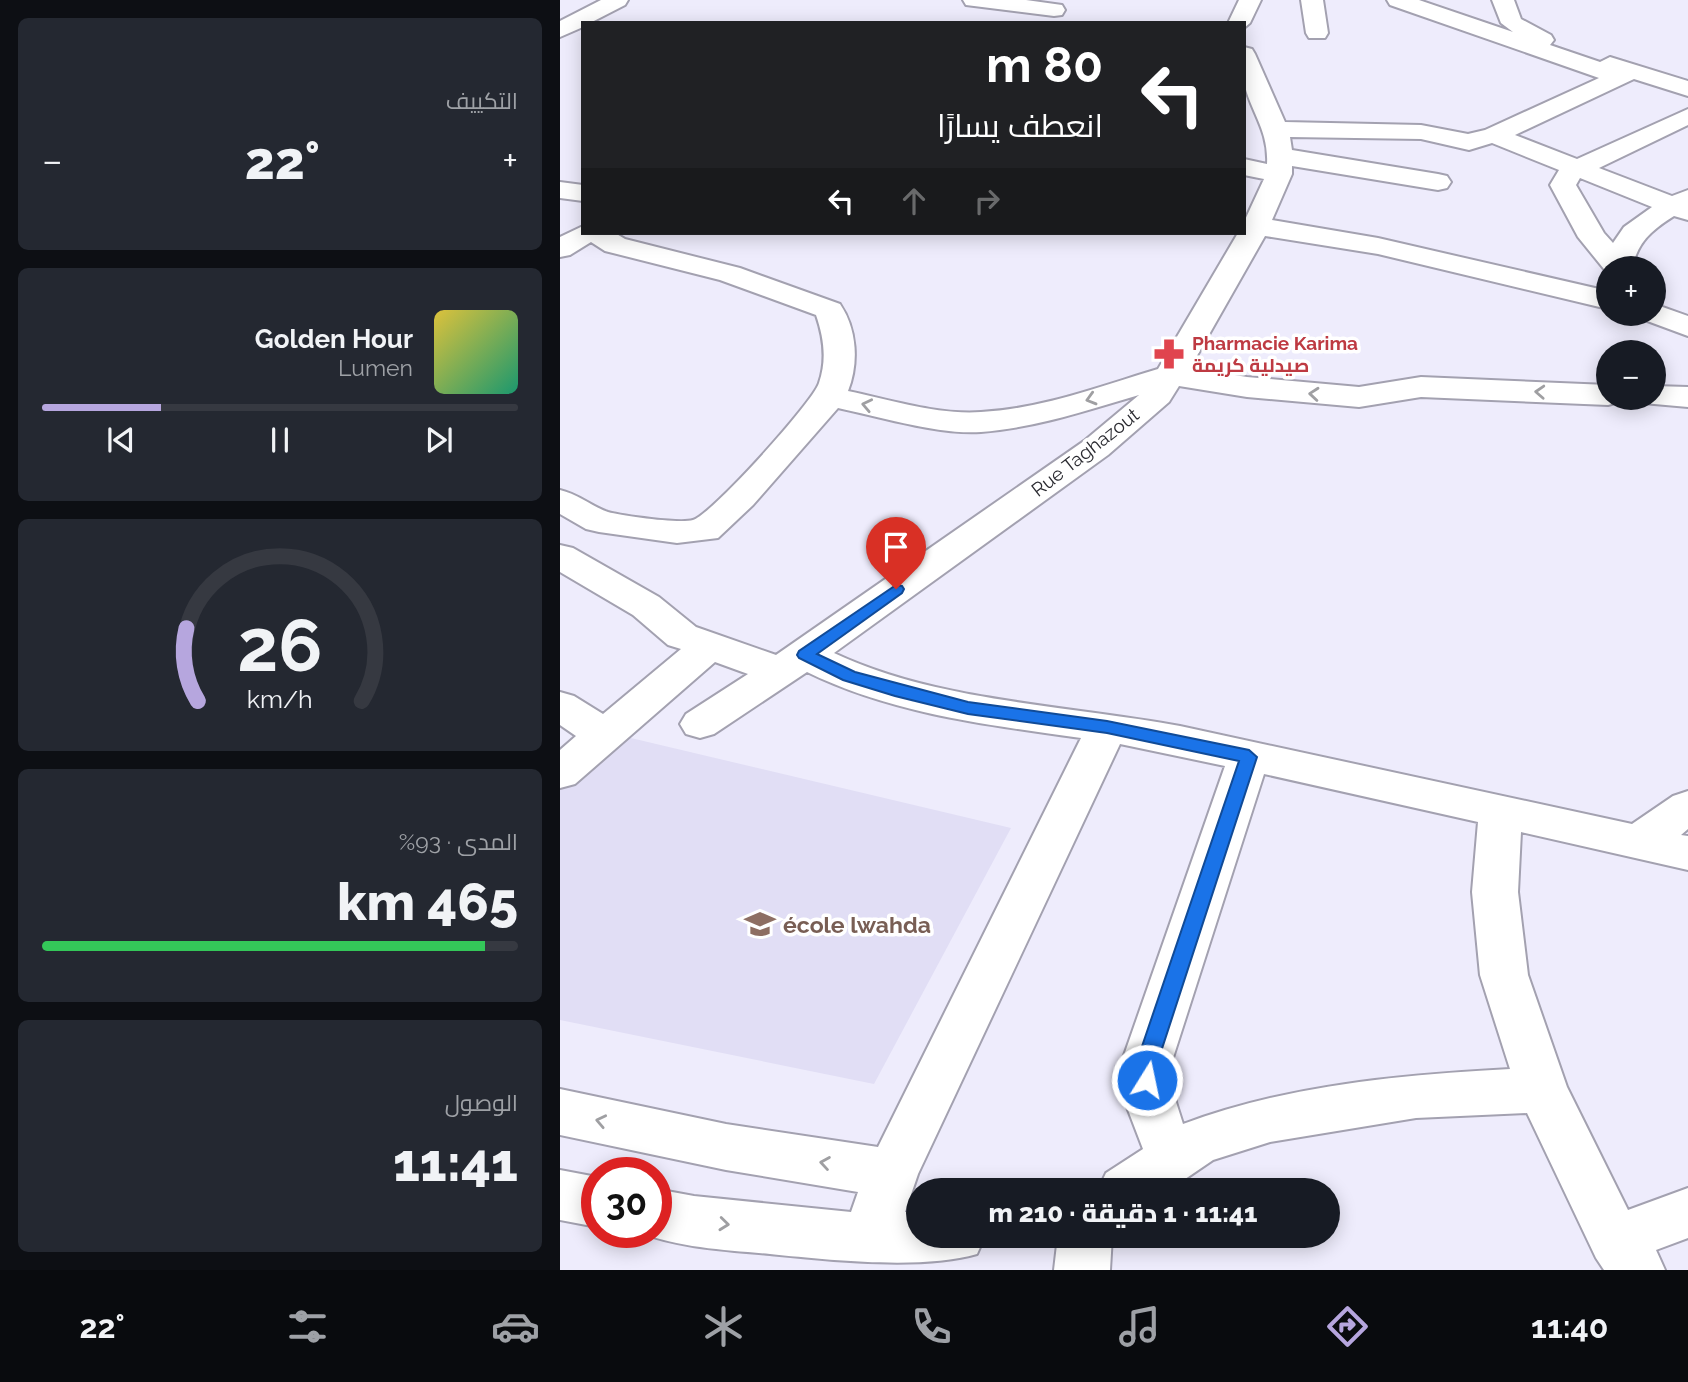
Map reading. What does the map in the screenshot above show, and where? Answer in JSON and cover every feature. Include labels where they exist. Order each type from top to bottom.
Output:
[{"type":"street","points":[[1034,21],[1073,0]]},
{"type":"street","points":[[1240,21],[1250,0]]},
{"type":"street","points":[[1312,0],[1317,33]]},
{"type":"street","points":[[1398,0],[1626,74],[1688,89]]},
{"type":"street","points":[[1450,0],[1512,23],[1548,43],[1626,74]]},
{"type":"street","points":[[1503,0],[1512,23]]},
{"type":"street","points":[[987,1],[1054,10]]},
{"type":"street","points":[[560,3],[609,4]]},
{"type":"street","points":[[560,30],[609,4]]},
{"type":"street","points":[[1246,60],[1278,153]]},
{"type":"street","points":[[1246,166],[1278,153],[1421,132],[1469,142],[1494,135],[1626,74]]},
{"type":"street","points":[[1609,256],[1592,237],[1563,185],[1567,176],[1578,168],[1688,116]]},
{"type":"street","points":[[1494,135],[1683,205]]},
{"type":"street","points":[[1278,153],[1438,183]]},
{"type":"street","name":"Rue Taghazout","points":[[700,724],[792,663],[1096,448],[1158,395],[1256,226],[1278,153]]},
{"type":"street","points":[[560,190],[581,193]]},
{"type":"street","points":[[1621,256],[1628,237],[1639,226],[1683,205]]},
{"type":"street","points":[[1256,226],[1378,246],[1596,297]]},
{"type":"street","points":[[560,249],[584,235]]},
{"type":"street","points":[[560,499],[598,521],[677,532],[705,530],[741,498],[830,397],[837,380],[841,348],[829,310],[730,274],[615,246],[599,235]]},
{"type":"street","points":[[1668,319],[1688,301]]},
{"type":"street","points":[[830,397],[927,417],[979,422],[1061,408],[1171,375],[1282,391],[1359,397],[1421,387],[1596,394]]},
{"type":"street","points":[[1666,396],[1688,397]]},
{"type":"street","points":[[560,550],[598,521]]},
{"type":"street","points":[[560,556],[646,607],[681,636],[708,647],[849,676],[956,705],[1107,727],[1688,853]]},
{"type":"street","points":[[560,773],[708,647]]},
{"type":"street","points":[[560,706],[605,735]]},
{"type":"street","points":[[868,1239],[892,1173],[1107,727]]},
{"type":"street","points":[[1174,1157],[1155,1122],[1147,1096],[1146,1064],[1249,757]]},
{"type":"street","points":[[1639,842],[1688,807]]},
{"type":"street","points":[[1500,811],[1495,891],[1504,975],[1542,1090],[1626,1255],[1688,1213]]},
{"type":"street","points":[[1143,1178],[1197,1142],[1270,1119],[1416,1096],[1542,1090]]},
{"type":"street","points":[[560,1112],[726,1147],[892,1173]]},
{"type":"street","points":[[560,1195],[581,1199]]},
{"type":"street","points":[[672,1217],[694,1222],[868,1239],[906,1238]]},
{"type":"street","points":[[1082,1270],[1084,1248]]},
{"type":"shaded area","name":"école lwahda","points":[[614,734],[1011,828],[874,1084],[560,1020],[560,782]]},
{"type":"place","name":"Pharmacie Karima صيدلية كريمة","points":[[1169,354]]},
{"type":"place","name":"école lwahda","points":[[760,924]]},
{"type":"route","points":[[896,589],[805,655],[849,676],[895,691],[968,708],[1107,727],[1249,757],[1146,1064],[1147,1080]]}]
